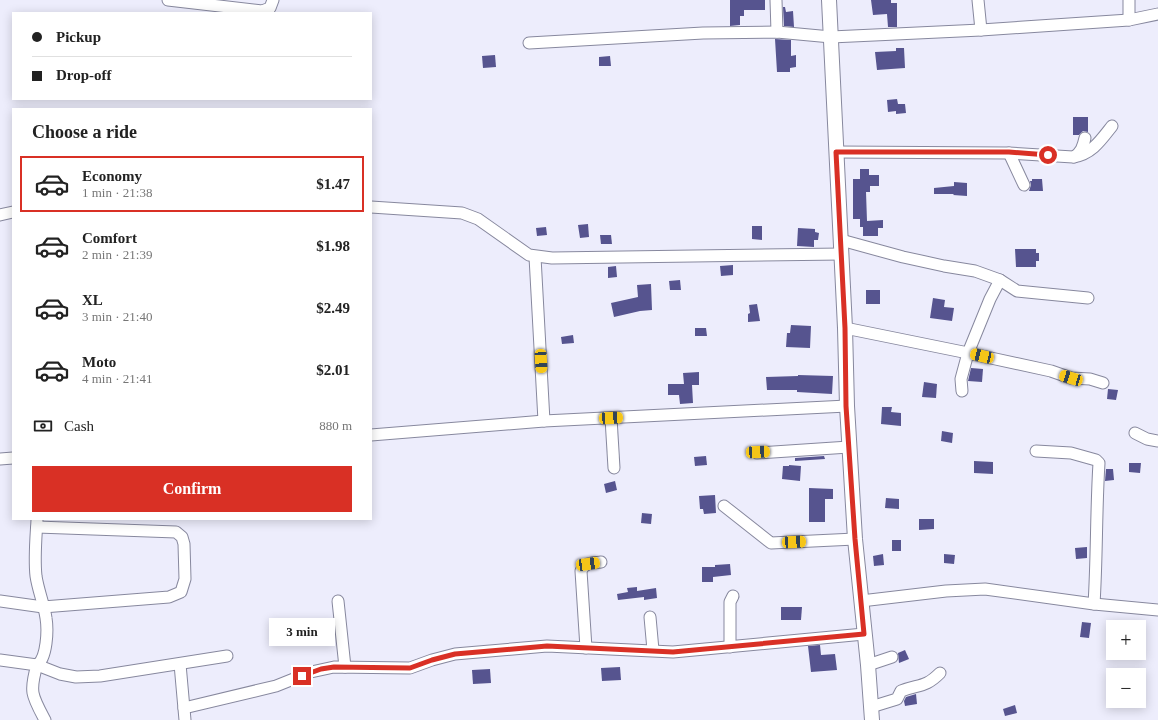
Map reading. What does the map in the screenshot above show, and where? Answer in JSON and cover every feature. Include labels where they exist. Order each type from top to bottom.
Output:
[{"type":"street","points":[[168,0],[196,2],[262,11],[270,8],[273,0]]},
{"type":"street","points":[[776,0],[777,32]]},
{"type":"street","points":[[829,0],[842,254],[846,406],[850,447],[855,539],[868,665],[871,713],[897,699],[901,691],[913,687],[923,686],[940,672]]},
{"type":"street","points":[[978,0],[981,30]]},
{"type":"street","points":[[1129,0],[1129,20]]},
{"type":"street","points":[[529,43],[703,33],[777,32],[831,37],[981,30],[1129,20],[1158,14]]},
{"type":"street","points":[[836,152],[1009,152],[1073,157],[1081,156],[1090,152],[1112,126]]},
{"type":"street","points":[[1073,157],[1080,153],[1085,138]]},
{"type":"street","points":[[1009,152],[1024,185]]},
{"type":"street","points":[[372,207],[462,213],[478,219],[529,255],[535,257],[842,254]]},
{"type":"street","points":[[0,215],[12,212]]},
{"type":"street","points":[[841,240],[903,257],[975,271],[1000,280],[1017,291],[1088,298]]},
{"type":"street","points":[[535,257],[544,421]]},
{"type":"street","points":[[962,392],[961,380],[968,353],[990,299],[1000,280]]},
{"type":"street","points":[[845,328],[1051,371],[1071,378],[1103,383]]},
{"type":"street","points":[[372,435],[544,421],[846,406]]},
{"type":"street","points":[[611,418],[614,468]]},
{"type":"street","points":[[1135,433],[1147,440],[1158,441]]},
{"type":"street","points":[[758,452],[850,447]]},
{"type":"street","points":[[1036,451],[1071,453],[1096,460],[1099,463],[1097,497],[1097,562],[1094,604]]},
{"type":"street","points":[[0,459],[12,458]]},
{"type":"street","points":[[724,506],[771,543],[855,539]]},
{"type":"street","points":[[0,601],[44,607],[169,597],[181,592],[186,579],[184,544],[182,536],[176,532],[37,523],[36,574],[44,607],[47,619],[46,639],[41,662],[37,665],[33,680],[34,700],[45,720]]},
{"type":"street","points":[[586,648],[581,571],[583,566],[601,562]]},
{"type":"street","points":[[861,601],[946,591],[985,589],[1094,604],[1158,610]]},
{"type":"street","points":[[730,647],[730,602],[733,596]]},
{"type":"street","points":[[338,601],[345,667]]},
{"type":"street","points":[[650,617],[653,650]]},
{"type":"street","points":[[184,708],[276,686],[321,669],[345,667],[410,668],[455,654],[547,646],[673,652],[864,634]]},
{"type":"street","points":[[0,660],[37,665],[60,674],[76,677],[100,676],[227,656]]},
{"type":"street","points":[[868,665],[892,657]]},
{"type":"street","points":[[180,664],[185,720]]},
{"type":"building","points":[[730,0],[765,0],[765,10],[744,10],[744,16],[740,16],[740,25],[730,26]]},
{"type":"building","points":[[871,0],[891,0],[891,3],[897,3],[897,27],[888,27],[887,14],[873,15]]},
{"type":"building","points":[[783,7],[785,7],[786,12],[793,11],[794,27],[784,26]]},
{"type":"building","points":[[775,39],[791,40],[791,56],[796,55],[796,67],[790,68],[790,72],[777,72]]},
{"type":"building","points":[[896,48],[904,48],[905,68],[877,70],[875,52],[896,51]]},
{"type":"building","points":[[495,55],[496,67],[483,68],[482,56]]},
{"type":"building","points":[[610,56],[611,66],[599,66],[599,57]]},
{"type":"building","points":[[897,99],[898,104],[905,104],[906,113],[896,114],[896,111],[888,112],[887,100]]},
{"type":"building","points":[[1073,117],[1088,117],[1088,132],[1083,131],[1079,135],[1073,135]]},
{"type":"building","points":[[860,169],[869,169],[869,175],[879,175],[879,186],[870,186],[870,192],[866,192],[867,221],[883,220],[883,228],[878,228],[878,236],[863,236],[863,227],[860,227],[860,219],[853,219],[853,179],[860,179]]},
{"type":"building","points":[[1032,179],[1042,179],[1043,191],[1029,191],[1031,185],[1030,181],[1032,181]]},
{"type":"building","points":[[954,182],[967,183],[967,196],[953,195],[954,194],[934,194],[934,188],[954,186]]},
{"type":"building","points":[[588,224],[589,237],[580,238],[578,225]]},
{"type":"building","points":[[752,226],[762,226],[762,240],[752,239]]},
{"type":"building","points":[[546,227],[547,235],[537,236],[536,228]]},
{"type":"building","points":[[798,228],[815,229],[815,232],[819,233],[818,240],[814,240],[814,247],[797,246]]},
{"type":"building","points":[[600,235],[611,235],[612,244],[601,244]]},
{"type":"building","points":[[1015,249],[1036,249],[1036,253],[1039,253],[1039,261],[1036,261],[1036,267],[1016,267]]},
{"type":"building","points":[[733,265],[733,275],[721,276],[720,266]]},
{"type":"building","points":[[616,266],[617,277],[608,278],[608,267]]},
{"type":"building","points":[[680,280],[681,290],[670,290],[669,281]]},
{"type":"building","points":[[651,284],[652,310],[614,317],[611,303],[638,297],[637,285]]},
{"type":"building","points":[[866,290],[880,290],[880,304],[866,304]]},
{"type":"building","points":[[933,298],[945,300],[944,307],[954,308],[952,321],[930,318]]},
{"type":"building","points":[[757,304],[760,321],[748,322],[748,314],[750,313],[749,305]]},
{"type":"building","points":[[791,325],[811,326],[810,348],[786,347],[787,333],[790,333]]},
{"type":"building","points":[[695,328],[706,328],[707,336],[695,336]]},
{"type":"building","points":[[573,335],[574,343],[562,344],[561,337]]},
{"type":"building","points":[[971,368],[983,369],[982,382],[968,381]]},
{"type":"building","points":[[699,372],[699,385],[692,385],[693,403],[680,404],[679,395],[668,395],[668,384],[684,384],[683,373]]},
{"type":"building","points":[[798,375],[833,376],[832,394],[797,392],[797,390],[767,390],[766,377]]},
{"type":"building","points":[[924,382],[937,384],[936,398],[922,397]]},
{"type":"building","points":[[1108,389],[1118,390],[1116,400],[1107,399]]},
{"type":"building","points":[[882,407],[892,407],[891,412],[901,413],[901,426],[881,424]]},
{"type":"building","points":[[942,431],[953,433],[952,443],[941,441]]},
{"type":"building","points":[[706,456],[707,465],[695,466],[694,457]]},
{"type":"building","points":[[824,456],[825,459],[795,461],[795,458]]},
{"type":"building","points":[[974,461],[993,462],[993,474],[974,473]]},
{"type":"building","points":[[1129,463],[1141,463],[1140,473],[1129,472]]},
{"type":"building","points":[[783,466],[801,466],[800,481],[782,479]]},
{"type":"building","points":[[1106,469],[1113,469],[1114,480],[1105,481]]},
{"type":"building","points":[[615,481],[617,490],[606,493],[604,484]]},
{"type":"building","points":[[809,488],[833,489],[833,499],[825,499],[825,522],[809,522]]},
{"type":"building","points":[[715,495],[716,513],[704,514],[703,509],[700,509],[699,496]]},
{"type":"building","points":[[886,498],[899,499],[899,509],[885,508]]},
{"type":"building","points":[[642,513],[652,514],[651,524],[641,523]]},
{"type":"building","points":[[919,519],[934,519],[934,529],[919,530]]},
{"type":"building","points":[[892,540],[901,540],[901,551],[892,551]]},
{"type":"building","points":[[1087,547],[1087,558],[1076,559],[1075,548]]},
{"type":"building","points":[[883,554],[884,565],[874,566],[873,556]]},
{"type":"building","points":[[944,554],[955,555],[954,564],[944,563]]},
{"type":"building","points":[[730,564],[731,575],[713,577],[713,582],[702,582],[702,567],[715,567],[715,565]]},
{"type":"building","points":[[637,587],[637,591],[656,588],[657,598],[644,600],[644,597],[618,600],[617,594],[628,592],[627,588]]},
{"type":"building","points":[[781,607],[802,607],[801,620],[781,620]]},
{"type":"building","points":[[1082,622],[1091,623],[1089,638],[1080,637]]},
{"type":"building","points":[[820,645],[821,655],[835,654],[837,670],[811,672],[808,646]]},
{"type":"building","points":[[905,650],[909,659],[899,663],[898,653]]},
{"type":"building","points":[[620,667],[621,680],[602,681],[601,668]]},
{"type":"building","points":[[490,669],[491,683],[473,684],[472,670]]},
{"type":"building","points":[[916,694],[917,704],[905,706],[904,701],[906,697]]},
{"type":"building","points":[[1015,705],[1017,713],[1005,716],[1003,709]]},
{"type":"route","points":[[302,676],[321,669],[334,667],[410,668],[455,654],[547,646],[673,652],[864,634],[855,539],[846,406],[845,328],[836,152],[1009,152],[1048,155]]}]
